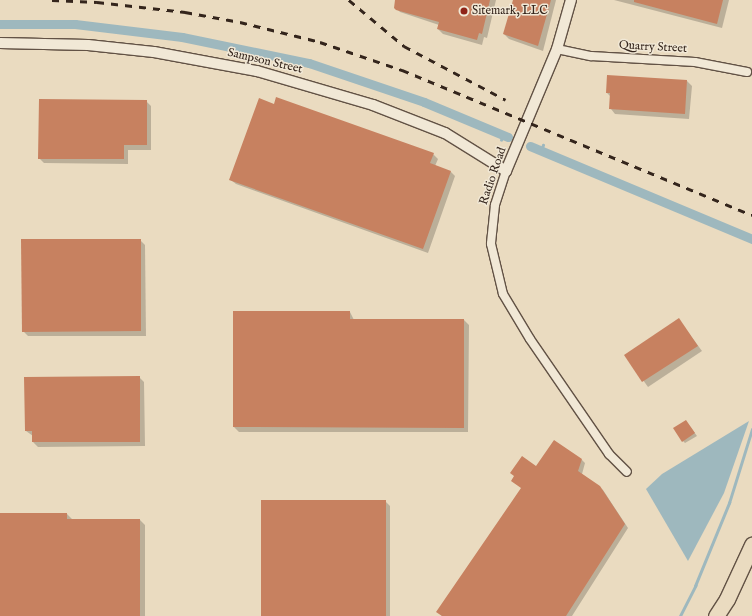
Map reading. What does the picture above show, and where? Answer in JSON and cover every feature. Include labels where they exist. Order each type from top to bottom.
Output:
[{"type":"highway","points":[[716,616],[727,600],[752,545]]},
{"type":"street","name":"Radio Road","points":[[571,0],[557,49],[506,171],[495,205],[491,244],[503,294],[526,333],[609,454],[627,472]]},
{"type":"street","name":"Sampson Street","points":[[0,43],[88,45],[154,52],[264,72],[373,105],[445,133],[506,171]]},
{"type":"street","name":"Quarry Street","points":[[557,49],[591,56],[695,62],[747,72]]},
{"type":"water","points":[[749,421],[724,493],[688,561],[646,489],[662,474]]},
{"type":"building","points":[[395,0],[490,0],[482,34],[479,33],[477,40],[437,29],[439,22],[396,10],[394,8]]},
{"type":"building","points":[[513,0],[551,0],[538,46],[503,34]]},
{"type":"building","points":[[634,0],[723,0],[717,24],[634,2]]},
{"type":"building","points":[[607,75],[687,80],[685,114],[609,109],[610,93],[606,93]]},
{"type":"building","points":[[276,97],[434,153],[430,163],[451,171],[423,249],[229,180],[259,98],[274,104]]},
{"type":"building","points":[[39,99],[147,100],[147,145],[124,145],[124,159],[38,159]]},
{"type":"building","points":[[21,239],[141,239],[141,331],[22,332]]},
{"type":"building","points":[[233,311],[350,311],[350,319],[464,319],[464,428],[233,427]]},
{"type":"building","points":[[679,318],[698,346],[642,382],[624,355]]},
{"type":"building","points":[[140,376],[140,442],[32,442],[32,431],[25,431],[24,377]]},
{"type":"building","points":[[686,420],[695,433],[682,442],[673,428]]},
{"type":"building","points":[[554,440],[582,459],[578,471],[600,486],[625,524],[566,616],[442,616],[436,612],[521,488],[511,481],[514,476],[510,473],[522,456],[536,466]]},
{"type":"building","points":[[261,500],[386,500],[386,616],[261,616]]},
{"type":"building","points":[[0,513],[67,513],[67,519],[140,519],[140,616],[0,616]]},
{"type":"waterway","points":[[0,24],[75,24],[182,37],[309,63],[424,102],[508,137]]},
{"type":"waterway","points":[[501,140],[503,135]]},
{"type":"waterway","points":[[530,146],[752,239]]},
{"type":"waterway","points":[[680,616],[695,586],[729,503],[752,429]]},
{"type":"railway","points":[[52,0],[97,2],[185,12],[240,22],[320,42],[402,70],[752,215]]},
{"type":"railway","points":[[349,0],[404,46],[506,100]]},
{"type":"place","name":"Sitemark, LLC","points":[[464,11]]}]
